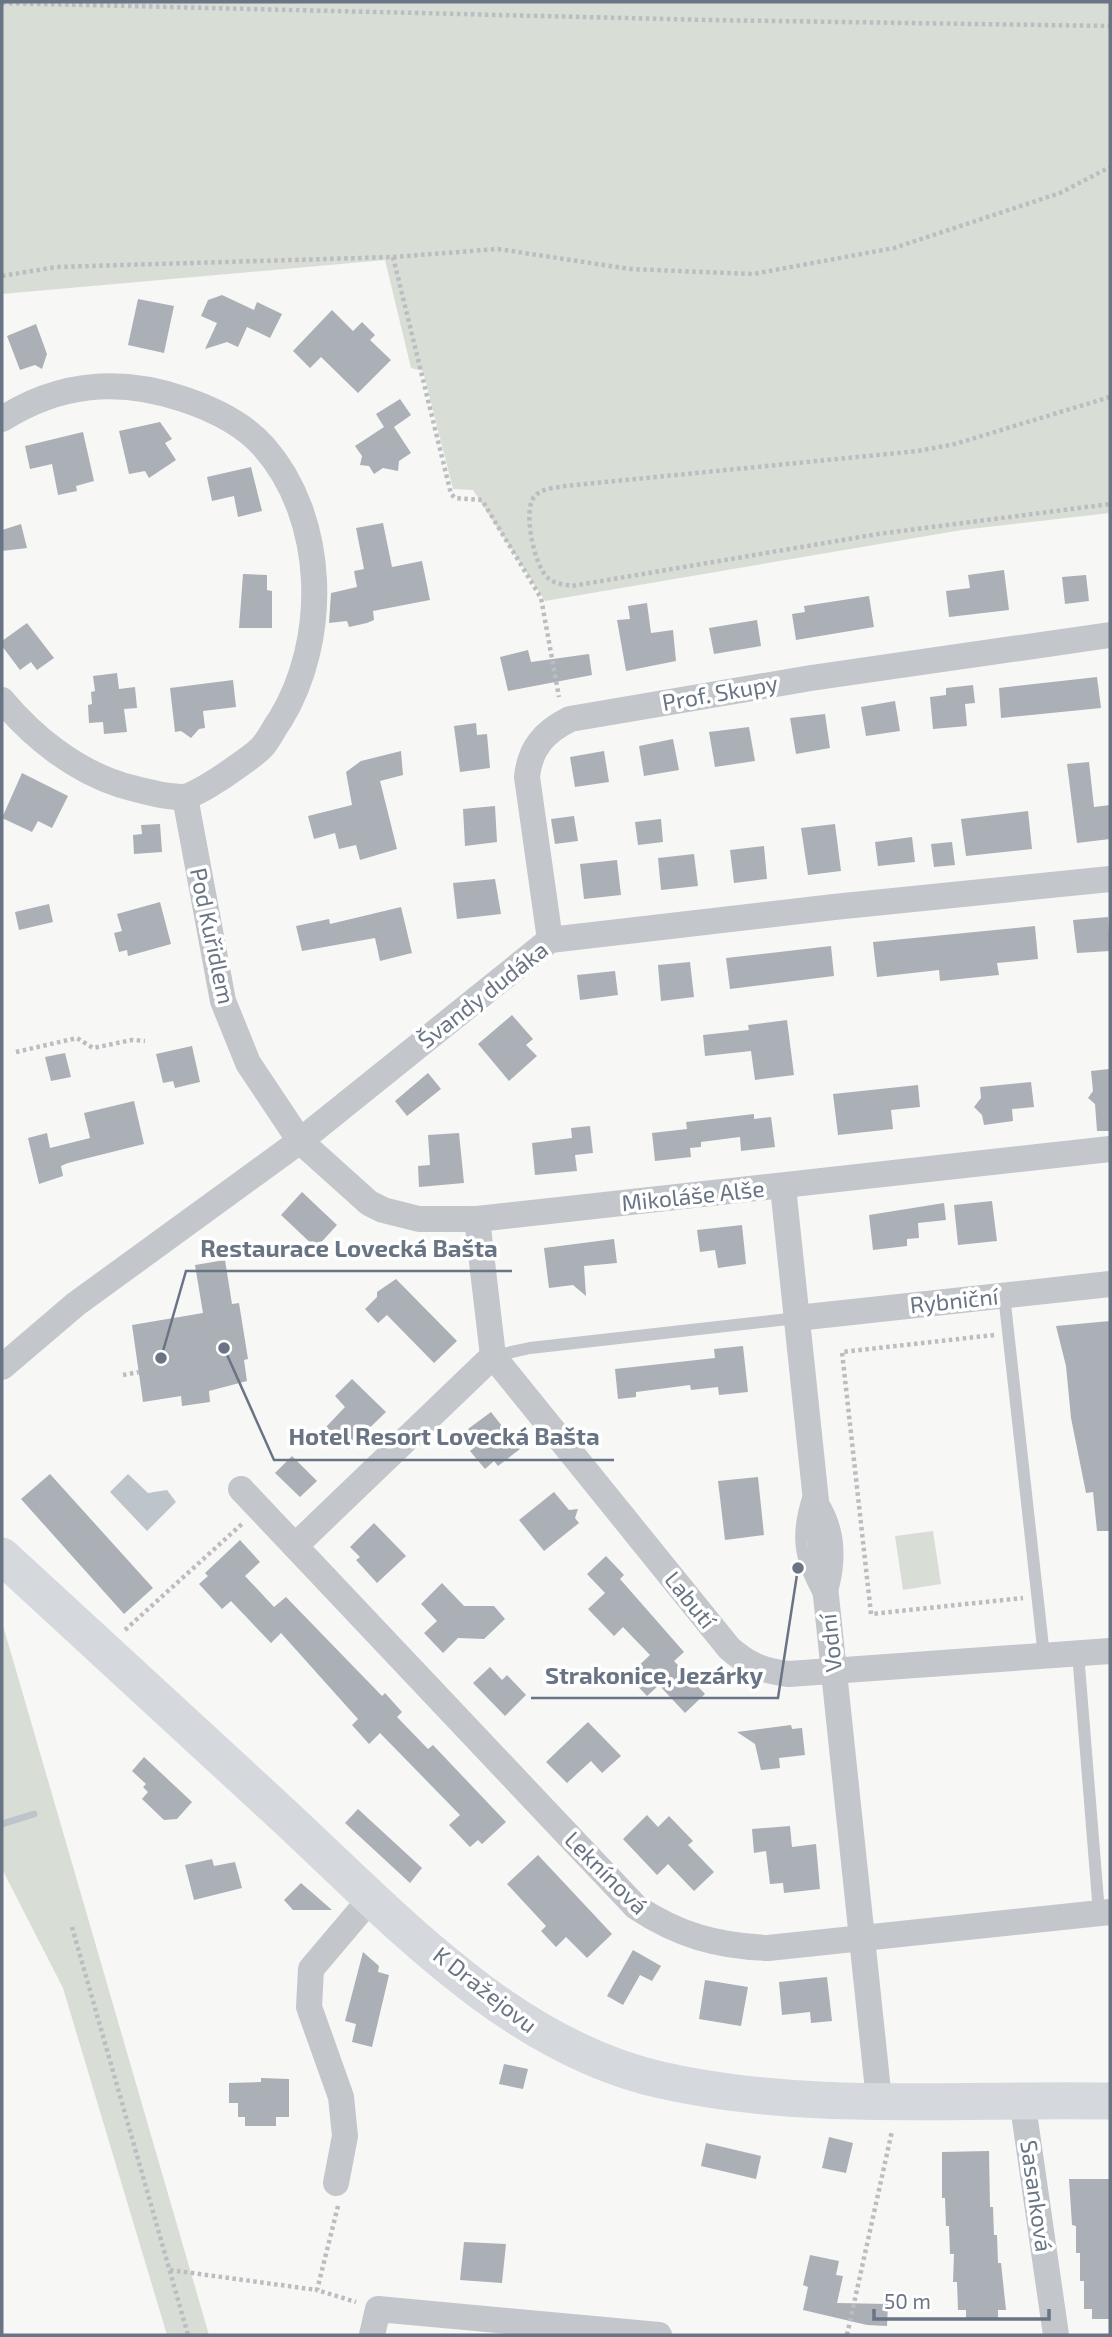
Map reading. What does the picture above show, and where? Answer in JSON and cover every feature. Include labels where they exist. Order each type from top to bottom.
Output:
[{"type":"street","points":[[2,419],[29,402],[90,385],[156,390],[205,406],[233,420],[264,447],[289,484],[307,528],[314,599],[302,674],[288,706],[263,746],[228,774],[185,797],[142,791],[104,779],[54,752],[2,700]]},
{"type":"street","name":"Prof. Skupy","points":[[550,940],[527,777],[531,755],[541,738],[564,722],[811,678],[1110,635]]},
{"type":"street","name":"Pod Kuřidlem","points":[[185,797],[223,1001],[248,1063],[300,1141]]},
{"type":"street","name":"Švandy dudáka","points":[[2,1367],[76,1304],[300,1141],[550,940],[1110,879]]},
{"type":"street","name":"Mikoláše Alše","points":[[300,1141],[369,1203],[383,1210],[419,1219],[477,1219],[1110,1150]]},
{"type":"street","name":"Vodní","points":[[783,1187],[862,1936],[886,2112]]},
{"type":"street","points":[[295,1546],[493,1356],[477,1219]]},
{"type":"street","name":"Rybniční","points":[[797,1318],[1110,1284]]},
{"type":"street","name":"Labutí","points":[[493,1356],[729,1648],[745,1662],[765,1671],[834,1672],[1110,1651]]},
{"type":"street","name":"Leknínová","points":[[250,1498],[636,1907],[662,1924],[694,1938],[730,1947],[768,1948],[1105,1912]]},
{"type":"street","name":"K Dražejovu","points":[[2,1556],[372,1897],[486,1997],[540,2033],[600,2061],[657,2079],[722,2092],[886,2112],[1022,2099],[1110,2101]]},
{"type":"street","points":[[337,2183],[345,2136],[342,2110],[309,2007],[311,1969],[372,1897]]},
{"type":"street","name":"Sasanková","points":[[1022,2099],[1056,2335]]},
{"type":"street","points":[[372,2335],[378,2309],[659,2335]]},
{"type":"lane","points":[[1004,1295],[1044,1656]]},
{"type":"lane","points":[[493,1356],[530,1348],[797,1318]]},
{"type":"lane","points":[[1078,1653],[1105,1912]]},
{"type":"path","points":[[2,3],[1110,26]]},
{"type":"path","points":[[2,276],[56,267],[393,257],[498,249],[630,269],[752,274],[894,248],[1060,192],[1110,167]]},
{"type":"path","points":[[393,257],[451,494],[455,498],[482,500],[541,598],[564,722]]},
{"type":"path","points":[[1110,397],[955,444],[918,451],[565,486],[542,490],[532,497],[528,509],[540,568],[547,578],[572,586],[878,534],[1110,504]]},
{"type":"path","points":[[16,1052],[77,1038],[93,1048],[132,1040],[145,1041]]},
{"type":"path","points":[[1008,1334],[842,1352],[871,1614],[1038,1596]]},
{"type":"path","points":[[122,1375],[139,1373]]},
{"type":"path","points":[[104,1649],[250,1498]]},
{"type":"path","points":[[72,1927],[188,2335]]},
{"type":"path","points":[[847,2335],[886,2112]]},
{"type":"path","points":[[317,2290],[342,2190],[335,2188],[337,2183]]},
{"type":"path","points":[[170,2270],[317,2290],[378,2309]]},
{"type":"shaded area","points":[[2,2],[1110,2],[1110,513],[962,530],[545,601],[473,490],[453,489],[423,371],[411,368],[385,260],[2,294]]},
{"type":"shaded area","points":[[128,1474],[148,1493],[167,1490],[176,1502],[147,1531],[110,1492]]},
{"type":"shaded area","points":[[933,1531],[941,1584],[903,1590],[895,1536]]},
{"type":"shaded area","points":[[2,1622],[209,2335],[167,2335],[63,1988],[2,1869]]},
{"type":"building","points":[[222,295],[254,310],[257,302],[282,314],[270,338],[247,327],[238,347],[227,342],[205,349],[217,323],[201,316],[208,300]]},
{"type":"building","points":[[138,299],[174,306],[164,353],[128,345]]},
{"type":"building","points":[[332,310],[353,331],[362,322],[375,335],[370,340],[391,360],[358,393],[321,357],[310,368],[293,351]]},
{"type":"building","points":[[36,324],[47,354],[42,369],[35,365],[20,370],[7,336]]},
{"type":"building","points":[[400,399],[411,415],[394,427],[411,453],[399,461],[398,471],[383,468],[374,474],[369,466],[360,465],[362,456],[355,446],[384,427],[376,414]]},
{"type":"building","points":[[160,422],[172,439],[165,443],[176,460],[149,478],[145,471],[129,474],[119,431]]},
{"type":"building","points":[[83,432],[94,481],[76,486],[77,491],[58,495],[52,464],[30,469],[25,446]]},
{"type":"building","points":[[251,467],[262,511],[238,517],[234,496],[212,501],[207,477]]},
{"type":"building","points":[[383,523],[392,567],[422,561],[430,600],[373,611],[374,620],[367,623],[349,627],[347,621],[329,623],[331,593],[357,587],[354,571],[364,569],[356,528]]},
{"type":"building","points":[[21,524],[27,548],[2,551],[2,530]]},
{"type":"building","points":[[1004,570],[1009,610],[949,617],[946,591],[970,588],[968,575]]},
{"type":"building","points":[[243,574],[267,575],[267,590],[272,591],[272,628],[239,628]]},
{"type":"building","points":[[1086,575],[1089,601],[1065,604],[1062,577]]},
{"type":"building","points":[[869,596],[874,627],[796,640],[792,614],[805,612],[804,606]]},
{"type":"building","points":[[647,603],[651,633],[673,630],[676,661],[626,671],[617,620],[630,619],[628,606]]},
{"type":"building","points":[[757,620],[761,646],[714,654],[709,628]]},
{"type":"building","points":[[27,623],[54,658],[37,670],[31,662],[20,670],[2,646],[2,641]]},
{"type":"building","points":[[528,650],[531,662],[589,654],[592,675],[508,691],[500,657]]},
{"type":"building","points":[[117,673],[119,689],[135,687],[137,708],[124,709],[127,732],[104,734],[103,722],[89,723],[88,705],[92,704],[91,692],[95,691],[93,676]]},
{"type":"building","points":[[1097,677],[1101,708],[1001,718],[999,688]]},
{"type":"building","points":[[233,680],[236,707],[203,711],[205,728],[199,729],[191,738],[181,731],[175,732],[170,688]]},
{"type":"building","points":[[973,685],[975,703],[965,704],[967,726],[933,729],[930,697],[946,695],[946,688]]},
{"type":"building","points":[[895,701],[900,731],[866,736],[861,707]]},
{"type":"building","points":[[825,714],[830,748],[796,754],[790,718]]},
{"type":"building","points":[[476,723],[477,735],[487,734],[490,768],[460,772],[454,726]]},
{"type":"building","points":[[749,727],[755,761],[715,767],[709,732]]},
{"type":"building","points":[[673,739],[679,770],[644,776],[639,746]]},
{"type":"building","points":[[401,751],[403,775],[380,781],[397,849],[360,860],[356,845],[339,849],[335,833],[314,839],[308,816],[352,805],[346,772],[361,761]]},
{"type":"building","points":[[604,751],[609,782],[575,787],[570,757]]},
{"type":"building","points":[[1089,762],[1094,807],[1110,805],[1110,839],[1077,843],[1067,764]]},
{"type":"building","points":[[22,773],[68,796],[52,828],[38,821],[32,832],[2,818]]},
{"type":"building","points":[[495,806],[497,842],[465,846],[463,809]]},
{"type":"building","points":[[1028,811],[1032,849],[966,856],[961,819]]},
{"type":"building","points":[[574,816],[578,841],[555,844],[551,819]]},
{"type":"building","points":[[661,819],[663,842],[638,845],[635,822]]},
{"type":"building","points":[[160,824],[162,852],[134,854],[133,835],[142,834],[141,825]]},
{"type":"building","points":[[835,824],[841,871],[808,875],[801,828]]},
{"type":"building","points":[[912,837],[915,862],[878,866],[875,842]]},
{"type":"building","points":[[952,842],[955,865],[934,867],[931,844]]},
{"type":"building","points":[[764,846],[767,879],[734,883],[730,850]]},
{"type":"building","points":[[694,854],[698,886],[661,890],[658,858]]},
{"type":"building","points":[[617,860],[621,895],[584,899],[580,864]]},
{"type":"building","points":[[495,879],[501,914],[457,919],[453,883]]},
{"type":"building","points":[[160,902],[171,944],[128,956],[127,950],[119,952],[114,933],[122,931],[117,914]]},
{"type":"building","points":[[49,904],[53,922],[19,930],[15,912]]},
{"type":"building","points":[[401,907],[412,953],[380,961],[375,938],[302,951],[296,926],[329,919],[330,924]]},
{"type":"building","points":[[1108,917],[1110,951],[1077,953],[1073,920]]},
{"type":"building","points":[[1035,926],[1038,959],[997,963],[999,975],[940,981],[939,970],[877,977],[873,942]]},
{"type":"building","points":[[831,946],[834,976],[730,989],[726,958]]},
{"type":"building","points":[[690,962],[694,997],[661,1001],[658,965]]},
{"type":"building","points":[[615,971],[618,995],[580,1000],[577,975]]},
{"type":"building","points":[[512,1015],[533,1039],[526,1045],[537,1056],[509,1081],[478,1044]]},
{"type":"building","points":[[787,1020],[794,1075],[755,1080],[751,1051],[705,1056],[703,1035],[749,1030],[748,1025]]},
{"type":"building","points":[[192,1046],[200,1082],[175,1088],[173,1081],[163,1083],[156,1054]]},
{"type":"building","points":[[65,1053],[71,1077],[51,1081],[45,1057]]},
{"type":"building","points":[[1109,1069],[1110,1131],[1097,1131],[1095,1104],[1088,1098],[1093,1091],[1091,1071]]},
{"type":"building","points":[[428,1073],[441,1089],[407,1116],[395,1101]]},
{"type":"building","points":[[1031,1082],[1034,1107],[1012,1109],[1013,1121],[984,1125],[982,1115],[974,1107],[981,1098],[980,1087]]},
{"type":"building","points":[[918,1085],[920,1107],[891,1110],[893,1129],[838,1135],[833,1094]]},
{"type":"building","points":[[134,1101],[144,1144],[68,1163],[61,1166],[63,1176],[39,1184],[28,1138],[47,1133],[50,1148],[90,1138],[84,1113]]},
{"type":"building","points":[[754,1114],[754,1119],[771,1117],[775,1147],[741,1151],[740,1137],[701,1142],[701,1147],[690,1148],[691,1157],[655,1161],[652,1133],[687,1129],[686,1122]]},
{"type":"building","points":[[590,1126],[593,1153],[575,1155],[577,1171],[535,1175],[532,1143],[572,1138],[571,1128]]},
{"type":"building","points":[[459,1133],[464,1183],[419,1187],[418,1166],[430,1165],[428,1135]]},
{"type":"building","points":[[302,1192],[337,1225],[316,1248],[281,1215]]},
{"type":"building","points":[[992,1201],[997,1241],[958,1245],[954,1205]]},
{"type":"building","points":[[944,1203],[946,1220],[918,1223],[919,1238],[907,1239],[907,1246],[873,1250],[869,1215]]},
{"type":"building","points":[[742,1225],[746,1264],[718,1268],[715,1250],[700,1252],[697,1230]]},
{"type":"building","points":[[614,1239],[617,1263],[584,1266],[586,1296],[573,1285],[549,1288],[544,1248]]},
{"type":"building","points":[[225,1260],[232,1304],[239,1303],[248,1359],[244,1360],[247,1381],[209,1391],[210,1402],[182,1406],[181,1396],[143,1402],[132,1325],[203,1313],[195,1265]]},
{"type":"building","points":[[396,1279],[457,1341],[434,1363],[387,1315],[378,1323],[365,1309],[377,1297],[377,1292]]},
{"type":"building","points":[[1110,1321],[1110,1531],[1097,1531],[1093,1492],[1086,1493],[1071,1418],[1066,1366],[1056,1326]]},
{"type":"building","points":[[743,1346],[748,1392],[719,1395],[718,1387],[691,1390],[690,1385],[636,1392],[636,1397],[618,1399],[615,1369],[715,1358],[714,1349]]},
{"type":"building","points":[[352,1379],[386,1412],[348,1449],[326,1427],[345,1407],[335,1396]]},
{"type":"building","points":[[491,1412],[520,1449],[498,1466],[494,1461],[485,1469],[470,1451],[480,1443],[468,1429]]},
{"type":"building","points":[[292,1456],[317,1481],[300,1497],[275,1473]]},
{"type":"building","points":[[50,1474],[153,1588],[124,1614],[21,1499]]},
{"type":"building","points":[[758,1477],[764,1535],[725,1540],[718,1481]]},
{"type":"building","points":[[554,1492],[569,1510],[578,1509],[575,1518],[579,1523],[544,1551],[519,1520]]},
{"type":"building","points":[[374,1523],[406,1556],[377,1583],[356,1560],[360,1557],[350,1547]]},
{"type":"building","points":[[240,1540],[260,1562],[245,1576],[274,1607],[286,1597],[382,1696],[385,1693],[402,1712],[397,1717],[428,1749],[433,1745],[506,1822],[482,1844],[478,1840],[470,1847],[449,1825],[460,1815],[380,1733],[369,1744],[352,1725],[358,1719],[281,1633],[271,1643],[231,1601],[222,1609],[199,1584],[208,1576],[205,1573]]},
{"type":"building","points":[[606,1556],[624,1575],[620,1579],[684,1652],[674,1661],[705,1694],[685,1713],[659,1685],[647,1696],[628,1676],[650,1655],[623,1627],[614,1636],[588,1609],[605,1593],[587,1574]]},
{"type":"building","points":[[442,1583],[464,1606],[494,1606],[505,1619],[484,1639],[458,1638],[443,1653],[424,1633],[437,1621],[421,1604]]},
{"type":"building","points":[[490,1667],[502,1680],[507,1675],[526,1695],[505,1716],[473,1683]]},
{"type":"building","points":[[588,1722],[621,1756],[602,1773],[591,1761],[567,1783],[546,1762]]},
{"type":"building","points":[[791,1725],[792,1729],[802,1728],[805,1755],[779,1758],[780,1768],[761,1770],[755,1744],[737,1732]]},
{"type":"building","points":[[144,1757],[192,1802],[177,1819],[164,1820],[142,1799],[148,1792],[143,1787],[146,1784],[132,1771]]},
{"type":"building","points":[[358,1809],[422,1868],[410,1883],[345,1823]]},
{"type":"building","points":[[647,1815],[658,1827],[669,1816],[693,1841],[688,1845],[714,1872],[694,1891],[668,1864],[657,1875],[623,1839]]},
{"type":"building","points":[[790,1826],[792,1847],[816,1844],[820,1889],[784,1893],[783,1883],[770,1884],[766,1851],[754,1853],[752,1829]]},
{"type":"building","points":[[538,1855],[612,1934],[587,1958],[566,1937],[556,1947],[541,1931],[546,1926],[507,1884]]},
{"type":"building","points":[[212,1859],[214,1866],[235,1862],[242,1888],[194,1900],[185,1865]]},
{"type":"building","points":[[301,1883],[332,1910],[293,1910],[284,1900]]},
{"type":"building","points":[[633,1950],[661,1966],[652,1981],[640,1975],[623,2005],[607,1996]]},
{"type":"building","points":[[363,1952],[379,1966],[378,1972],[389,1975],[372,2047],[352,2042],[356,2024],[345,2021]]},
{"type":"building","points":[[827,1977],[832,2021],[811,2023],[810,2012],[782,2015],[779,1982]]},
{"type":"building","points":[[705,1980],[748,1987],[741,2026],[699,2019]]},
{"type":"building","points":[[504,2064],[528,2069],[523,2089],[499,2084]]},
{"type":"building","points":[[261,2078],[289,2079],[289,2117],[276,2117],[276,2126],[245,2126],[245,2117],[238,2117],[238,2103],[229,2103],[229,2083],[261,2082]]},
{"type":"building","points":[[829,2137],[853,2143],[846,2173],[822,2168]]},
{"type":"building","points":[[706,2143],[761,2156],[756,2179],[701,2166]]},
{"type":"building","points":[[989,2151],[990,2207],[993,2207],[994,2235],[997,2235],[998,2263],[1001,2263],[1006,2310],[998,2310],[998,2319],[966,2320],[966,2310],[958,2310],[957,2282],[953,2282],[954,2254],[950,2254],[945,2198],[942,2198],[942,2152]]},
{"type":"building","points":[[1069,2179],[1110,2179],[1110,2319],[1092,2319],[1092,2309],[1084,2309],[1084,2281],[1080,2281],[1080,2253],[1076,2253],[1076,2226],[1072,2225]]},
{"type":"building","points":[[464,2242],[506,2244],[502,2283],[460,2280]]},
{"type":"building","points":[[810,2255],[839,2261],[836,2275],[843,2276],[837,2303],[888,2304],[887,2326],[867,2325],[803,2310],[808,2287],[803,2285]]},
{"type":"waterway","points":[[2,1824],[34,1814]]},
{"type":"place","name":"Hotel Resort Lovecká Bašta","points":[[224,1348]]},
{"type":"place","name":"Restaurace Lovecká Bašta","points":[[161,1358]]},
{"type":"place","name":"Strakonice, Jezárky","points":[[798,1568]]}]
